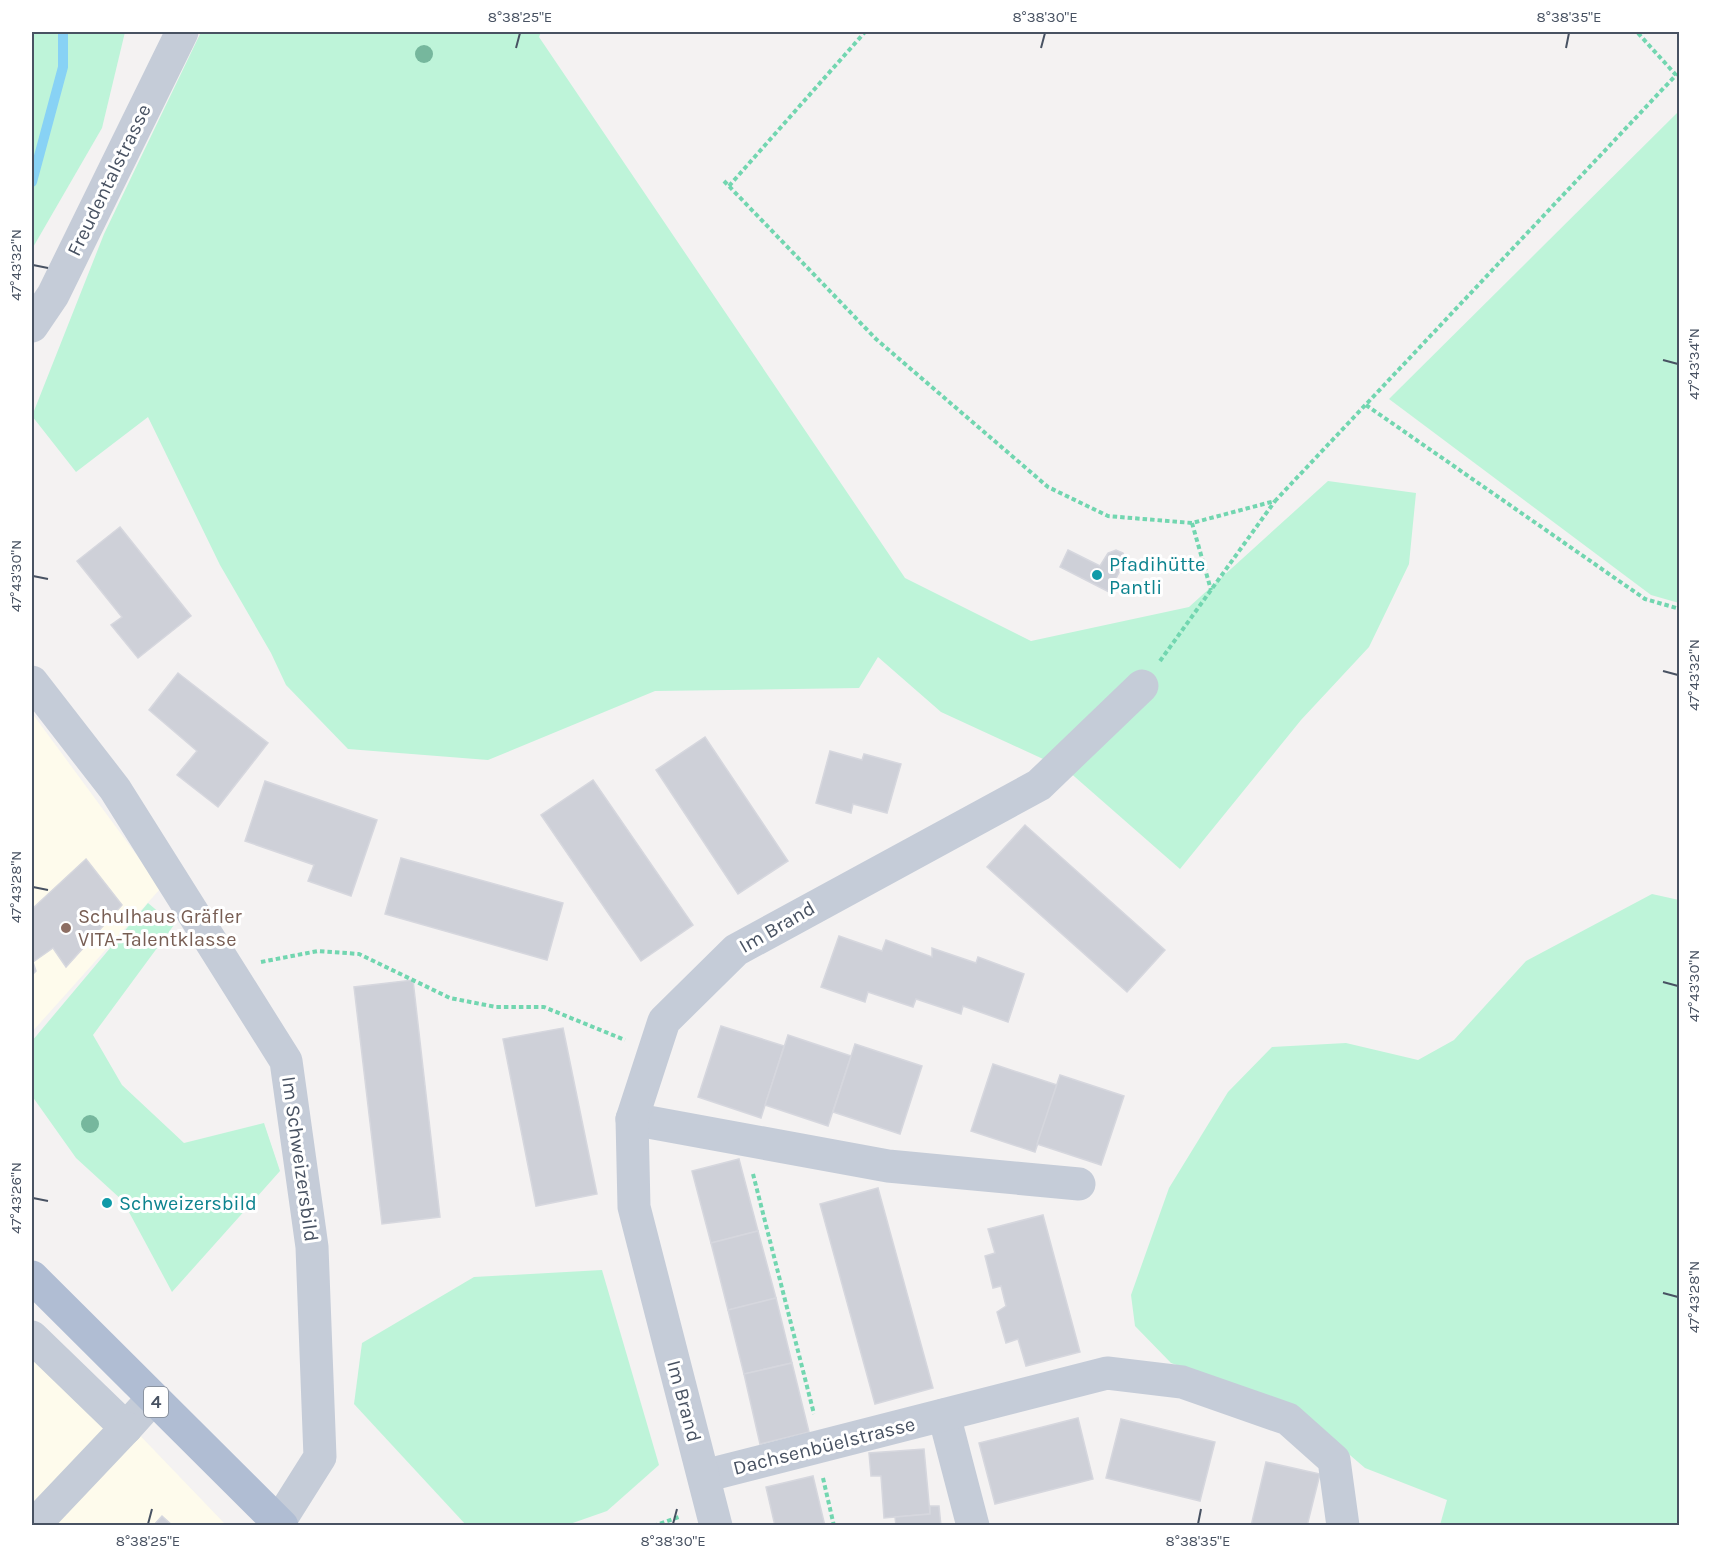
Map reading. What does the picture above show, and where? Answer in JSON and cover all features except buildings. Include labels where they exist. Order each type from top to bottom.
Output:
[{"type":"main road","name":"4","points":[[32,1277],[281,1524]]},
{"type":"street","name":"Freudentalstrasse","points":[[32,326],[53,295],[182,32]]},
{"type":"street","name":"Im Schweizersbild","points":[[32,682],[116,789],[286,1061],[312,1247],[320,1457],[281,1524]]},
{"type":"street","name":"Im Brand","points":[[716,1526],[634,1207],[632,1119],[664,1021],[736,950],[1040,785],[1142,686]]},
{"type":"street","points":[[632,1119],[888,1166],[1079,1184]]},
{"type":"street","points":[[32,1337],[126,1428]]},
{"type":"street","name":"Dachsenbüelstrasse","points":[[704,1476],[1107,1372],[1182,1382],[1288,1419],[1334,1461],[1343,1526]]},
{"type":"street","points":[[33,1526],[153,1398]]},
{"type":"street","points":[[944,1415],[973,1526]]},
{"type":"path","points":[[729,186],[865,32]]},
{"type":"path","points":[[1142,686],[1275,501],[1678,73],[1637,32]]},
{"type":"path","points":[[724,182],[876,339],[1048,487],[1108,516],[1192,523],[1275,501]]},
{"type":"path","points":[[1365,405],[1645,599],[1680,609]]},
{"type":"path","points":[[1192,523],[1211,591]]},
{"type":"path","points":[[228,968],[318,951],[359,954],[450,998],[496,1007],[544,1007],[654,1052]]},
{"type":"path","points":[[744,1138],[819,1447],[834,1526]]},
{"type":"shaded area","points":[[32,713],[161,888],[32,1032]]},
{"type":"shaded area","points":[[32,1323],[226,1525],[32,1525]]},
{"type":"green space","points":[[32,32],[125,32],[102,128],[32,249]]},
{"type":"green space","points":[[201,32],[541,32],[539,37],[905,578],[1031,641],[1189,607],[1328,481],[1416,493],[1409,564],[1369,647],[1301,720],[1180,869],[1067,770],[941,712],[878,657],[859,688],[655,691],[488,760],[348,749],[286,685],[271,653],[220,565],[148,417],[76,472],[32,416],[104,234]]},
{"type":"green space","points":[[1679,111],[1679,603],[1651,595],[1389,399]]},
{"type":"green space","points":[[1652,894],[1679,900],[1679,1525],[1440,1525],[1447,1500],[1365,1468],[1294,1407],[1171,1363],[1135,1326],[1131,1295],[1169,1188],[1228,1092],[1272,1047],[1346,1043],[1418,1060],[1454,1040],[1526,961]]},
{"type":"green space","points":[[148,903],[174,925],[93,1035],[122,1085],[184,1143],[264,1123],[280,1171],[172,1292],[123,1201],[76,1158],[32,1096],[32,1041]]},
{"type":"green space","points":[[602,1270],[659,1465],[607,1511],[567,1525],[466,1525],[354,1404],[362,1343],[474,1277]]},
{"type":"waterway","points":[[32,182],[63,67],[63,32]]},
{"type":"place","name":"Pfadihütte Pantli","points":[[1097,575]]},
{"type":"place","name":"Schulhaus Gräfler VITA-Talentklasse","points":[[66,928]]},
{"type":"place","name":"Schweizersbild","points":[[107,1203]]}]
